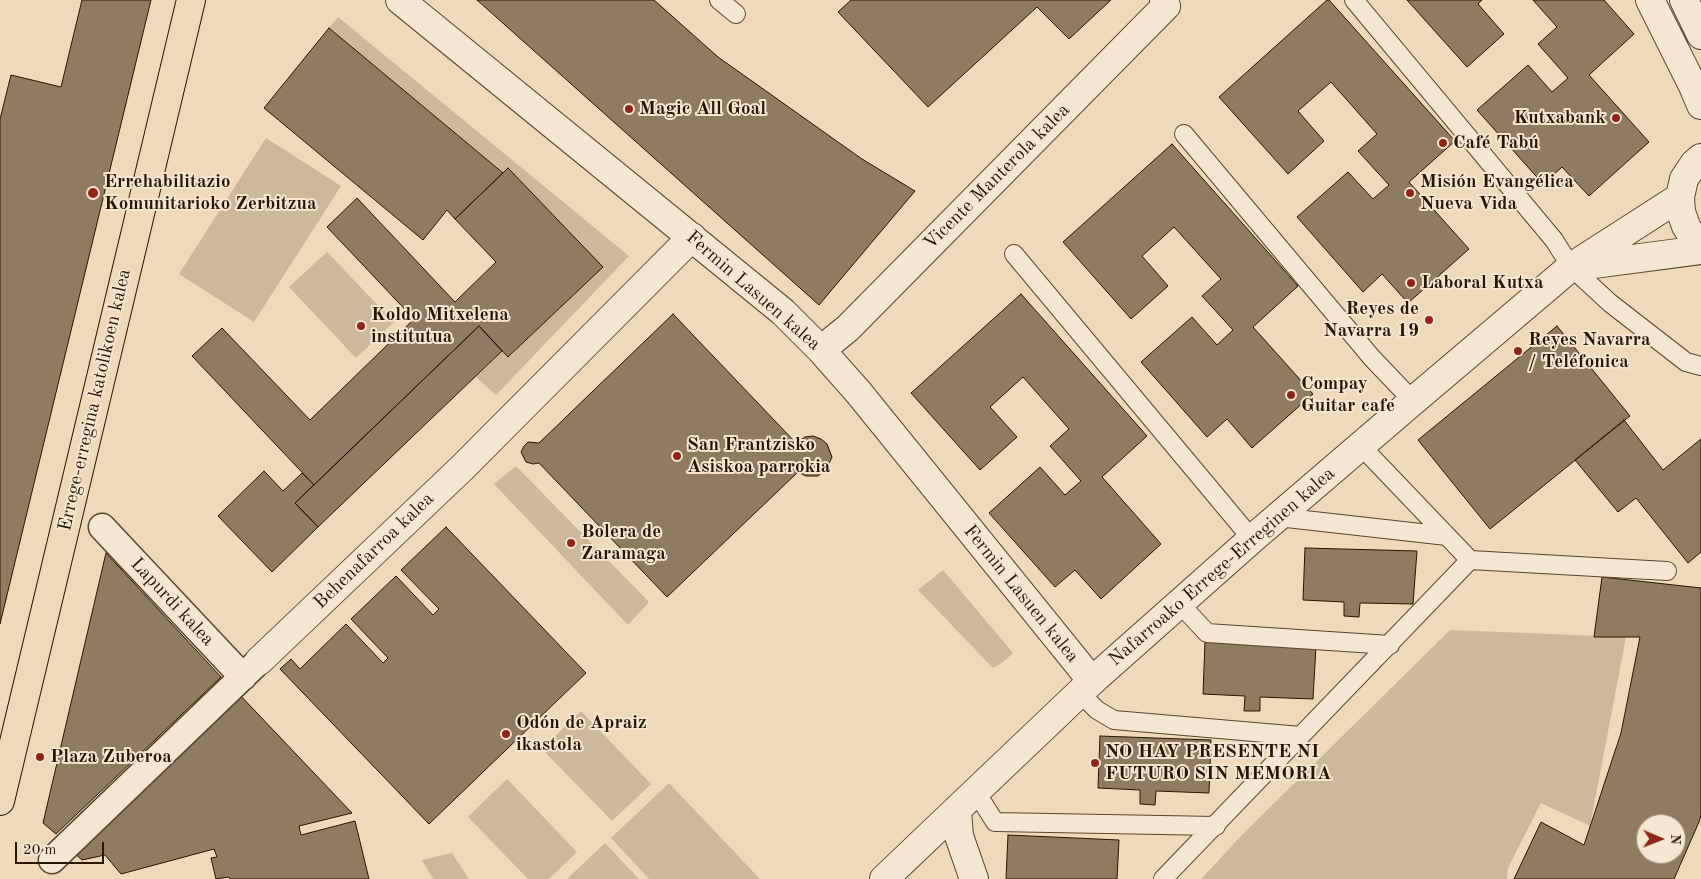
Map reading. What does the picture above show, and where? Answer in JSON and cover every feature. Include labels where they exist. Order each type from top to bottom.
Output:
[{"type":"main road","name":"Errege-erregina katolikoen kalea","points":[[0,801],[191,0]]},
{"type":"street","name":"Fermin Lasuen kalea","points":[[400,0],[783,312],[821,350],[859,393],[1086,687]]},
{"type":"street","name":"Vicente Manterola kalea","points":[[821,350],[848,328],[1166,6],[1164,0]]},
{"type":"street","points":[[1650,0],[1701,105]]},
{"type":"street","points":[[1684,0],[1701,35]]},
{"type":"street","points":[[1701,158],[1694,164],[1684,179],[1680,197],[1681,212],[1686,226],[1701,245]]},
{"type":"street","name":"Nafarroako Errege-Erreginen kalea","points":[[884,879],[1086,687],[1252,539],[1413,400],[1571,267],[1680,197]]},
{"type":"street","name":"Behenafarroa kalea","points":[[52,860],[462,468],[692,237]]},
{"type":"street","points":[[1571,267],[1701,250]]},
{"type":"street","name":"Lapurdi kalea","points":[[102,527],[251,669]]},
{"type":"street","points":[[957,810],[959,836],[974,879]]},
{"type":"lane","points":[[719,0],[736,14]]},
{"type":"lane","points":[[1354,0],[1554,240],[1571,267],[1610,302],[1686,362],[1701,366]]},
{"type":"lane","points":[[1184,134],[1372,358],[1413,400]]},
{"type":"lane","points":[[1014,254],[1252,539]]},
{"type":"lane","points":[[1361,446],[1470,560],[1667,570]]},
{"type":"lane","points":[[1278,517],[1447,536]]},
{"type":"lane","points":[[1163,879],[1470,560]]},
{"type":"lane","points":[[1180,604],[1207,633],[1390,645]]},
{"type":"lane","points":[[1086,687],[1096,710],[1114,720],[1301,736]]},
{"type":"lane","points":[[976,792],[995,822],[1216,826]]},
{"type":"shaded area","points":[[338,17],[629,256],[496,395],[476,377],[502,351],[509,357],[602,267],[508,168],[503,173],[329,28]]},
{"type":"shaded area","points":[[266,138],[341,186],[254,322],[179,274]]},
{"type":"shaded area","points":[[327,252],[394,322],[356,358],[289,287]]},
{"type":"shaded area","name":"Bolera de Zaramaga","points":[[516,466],[649,602],[628,625],[494,484]]},
{"type":"shaded area","points":[[943,570],[1013,653],[1002,663],[993,668],[918,590]]},
{"type":"shaded area","points":[[1450,630],[1626,637],[1590,826],[1541,803],[1508,868],[1507,879],[1201,879],[1244,833]]},
{"type":"shaded area","points":[[581,711],[651,784],[612,821],[542,749]]},
{"type":"shaded area","points":[[507,779],[577,852],[549,879],[528,879],[468,817]]},
{"type":"shaded area","points":[[669,783],[760,879],[649,879],[611,838]]},
{"type":"shaded area","points":[[605,843],[639,879],[567,879]]},
{"type":"shaded area","points":[[452,853],[469,879],[433,879],[422,860]]},
{"type":"building","points":[[82,0],[151,0],[0,624],[0,119],[11,75],[61,87]]},
{"type":"building","points":[[477,0],[654,0],[718,57],[862,159],[915,191],[819,305]]},
{"type":"building","points":[[851,0],[1111,0],[1069,39],[1037,7],[928,107],[838,12]]},
{"type":"building","points":[[1327,0],[1455,141],[1409,182],[1469,249],[1408,303],[1382,274],[1363,292],[1297,217],[1348,172],[1373,199],[1389,185],[1358,151],[1377,134],[1331,82],[1298,111],[1324,141],[1288,174],[1219,97]]},
{"type":"building","points":[[1407,0],[1482,0],[1478,4],[1504,34],[1467,67]]},
{"type":"building","points":[[1533,0],[1604,0],[1634,34],[1589,75],[1649,142],[1589,196],[1562,167],[1543,184],[1477,110],[1528,65],[1552,92],[1568,78],[1538,44],[1557,27]]},
{"type":"building","points":[[329,28],[503,173],[455,219],[447,210],[423,240],[264,108]]},
{"type":"building","points":[[1172,144],[1298,286],[1253,327],[1313,394],[1252,448],[1227,419],[1207,437],[1141,362],[1192,317],[1217,345],[1233,330],[1202,296],[1221,279],[1174,227],[1142,256],[1168,286],[1131,319],[1063,242]]},
{"type":"building","points":[[508,168],[603,267],[508,357],[479,326],[314,485],[192,356],[222,328],[310,420],[414,319],[327,227],[357,198],[455,302],[496,262],[455,219]]},
{"type":"building","points":[[1021,294],[1147,436],[1102,477],[1161,544],[1101,599],[1075,570],[1055,587],[989,513],[1040,467],[1065,495],[1081,481],[1050,446],[1069,429],[1023,377],[990,407],[1017,437],[980,470],[911,393]]},
{"type":"building","name":"San Frantzisko Asiskoa parrokia","points":[[673,314],[796,443],[805,437],[813,436],[821,439],[827,444],[832,457],[827,468],[818,476],[806,476],[798,472],[667,597],[539,463],[526,462],[521,452],[528,442],[539,443]]},
{"type":"building","points":[[479,326],[502,351],[318,527],[295,503]]},
{"type":"building","points":[[1557,326],[1630,416],[1490,529],[1418,440]]},
{"type":"building","points":[[1624,420],[1663,470],[1701,439],[1701,552],[1688,563],[1636,498],[1618,512],[1575,460]]},
{"type":"building","points":[[264,471],[283,491],[302,473],[314,485],[295,503],[318,527],[272,572],[218,516]]},
{"type":"building","points":[[446,527],[586,673],[429,824],[280,669],[291,659],[300,669],[346,624],[383,663],[388,658],[351,619],[396,576],[433,615],[439,609],[401,570]]},
{"type":"building","points":[[1305,548],[1417,551],[1413,604],[1360,603],[1359,617],[1344,616],[1344,602],[1303,600]]},
{"type":"building","points":[[106,553],[221,677],[56,834],[43,823]]},
{"type":"building","points":[[1602,577],[1701,588],[1701,815],[1699,822],[1686,852],[1686,814],[1636,814],[1636,864],[1681,864],[1674,879],[1514,879],[1541,822],[1584,845],[1621,733],[1640,637],[1594,637]]},
{"type":"building","points":[[1205,642],[1316,646],[1313,699],[1260,697],[1260,711],[1244,711],[1245,696],[1203,694]]},
{"type":"building","points":[[238,693],[352,813],[299,826],[301,835],[355,821],[369,879],[230,879],[229,877],[216,879],[211,858],[217,857],[214,849],[121,874],[105,855],[82,860],[72,851]]},
{"type":"building","points":[[1100,736],[1211,740],[1209,793],[1156,791],[1155,805],[1140,804],[1140,790],[1098,788]]},
{"type":"building","points":[[1008,835],[1119,840],[1117,879],[1006,879]]},
{"type":"place","name":"Magic All Goal","points":[[629,109]]},
{"type":"place","name":"Kutxabank","points":[[1616,118]]},
{"type":"place","name":"Café Tabú","points":[[1443,143]]},
{"type":"place","name":"Errehabilitazio Komunitarioko Zerbitzua","points":[[93,193]]},
{"type":"place","name":"Misión Evangélica Nueva Vida","points":[[1410,193]]},
{"type":"place","name":"Laboral Kutxa","points":[[1411,283]]},
{"type":"place","name":"Reyes de Navarra 19","points":[[1429,320]]},
{"type":"place","name":"Koldo Mitxelena institutua","points":[[361,326]]},
{"type":"place","name":"Reyes Navarra / Teléfonica","points":[[1518,351]]},
{"type":"place","name":"Compay Guitar cafe","points":[[1291,395]]},
{"type":"place","name":"San Frantzisko Asiskoa parrokia","points":[[677,456]]},
{"type":"place","name":"Bolera de Zaramaga","points":[[571,543]]},
{"type":"place","name":"Odón de Apraiz ikastola","points":[[506,734]]},
{"type":"place","name":"Plaza Zuberoa","points":[[40,757]]},
{"type":"place","name":"NO HAY PRESENTE NI FUTURO SIN MEMORIA","points":[[1095,763]]}]
